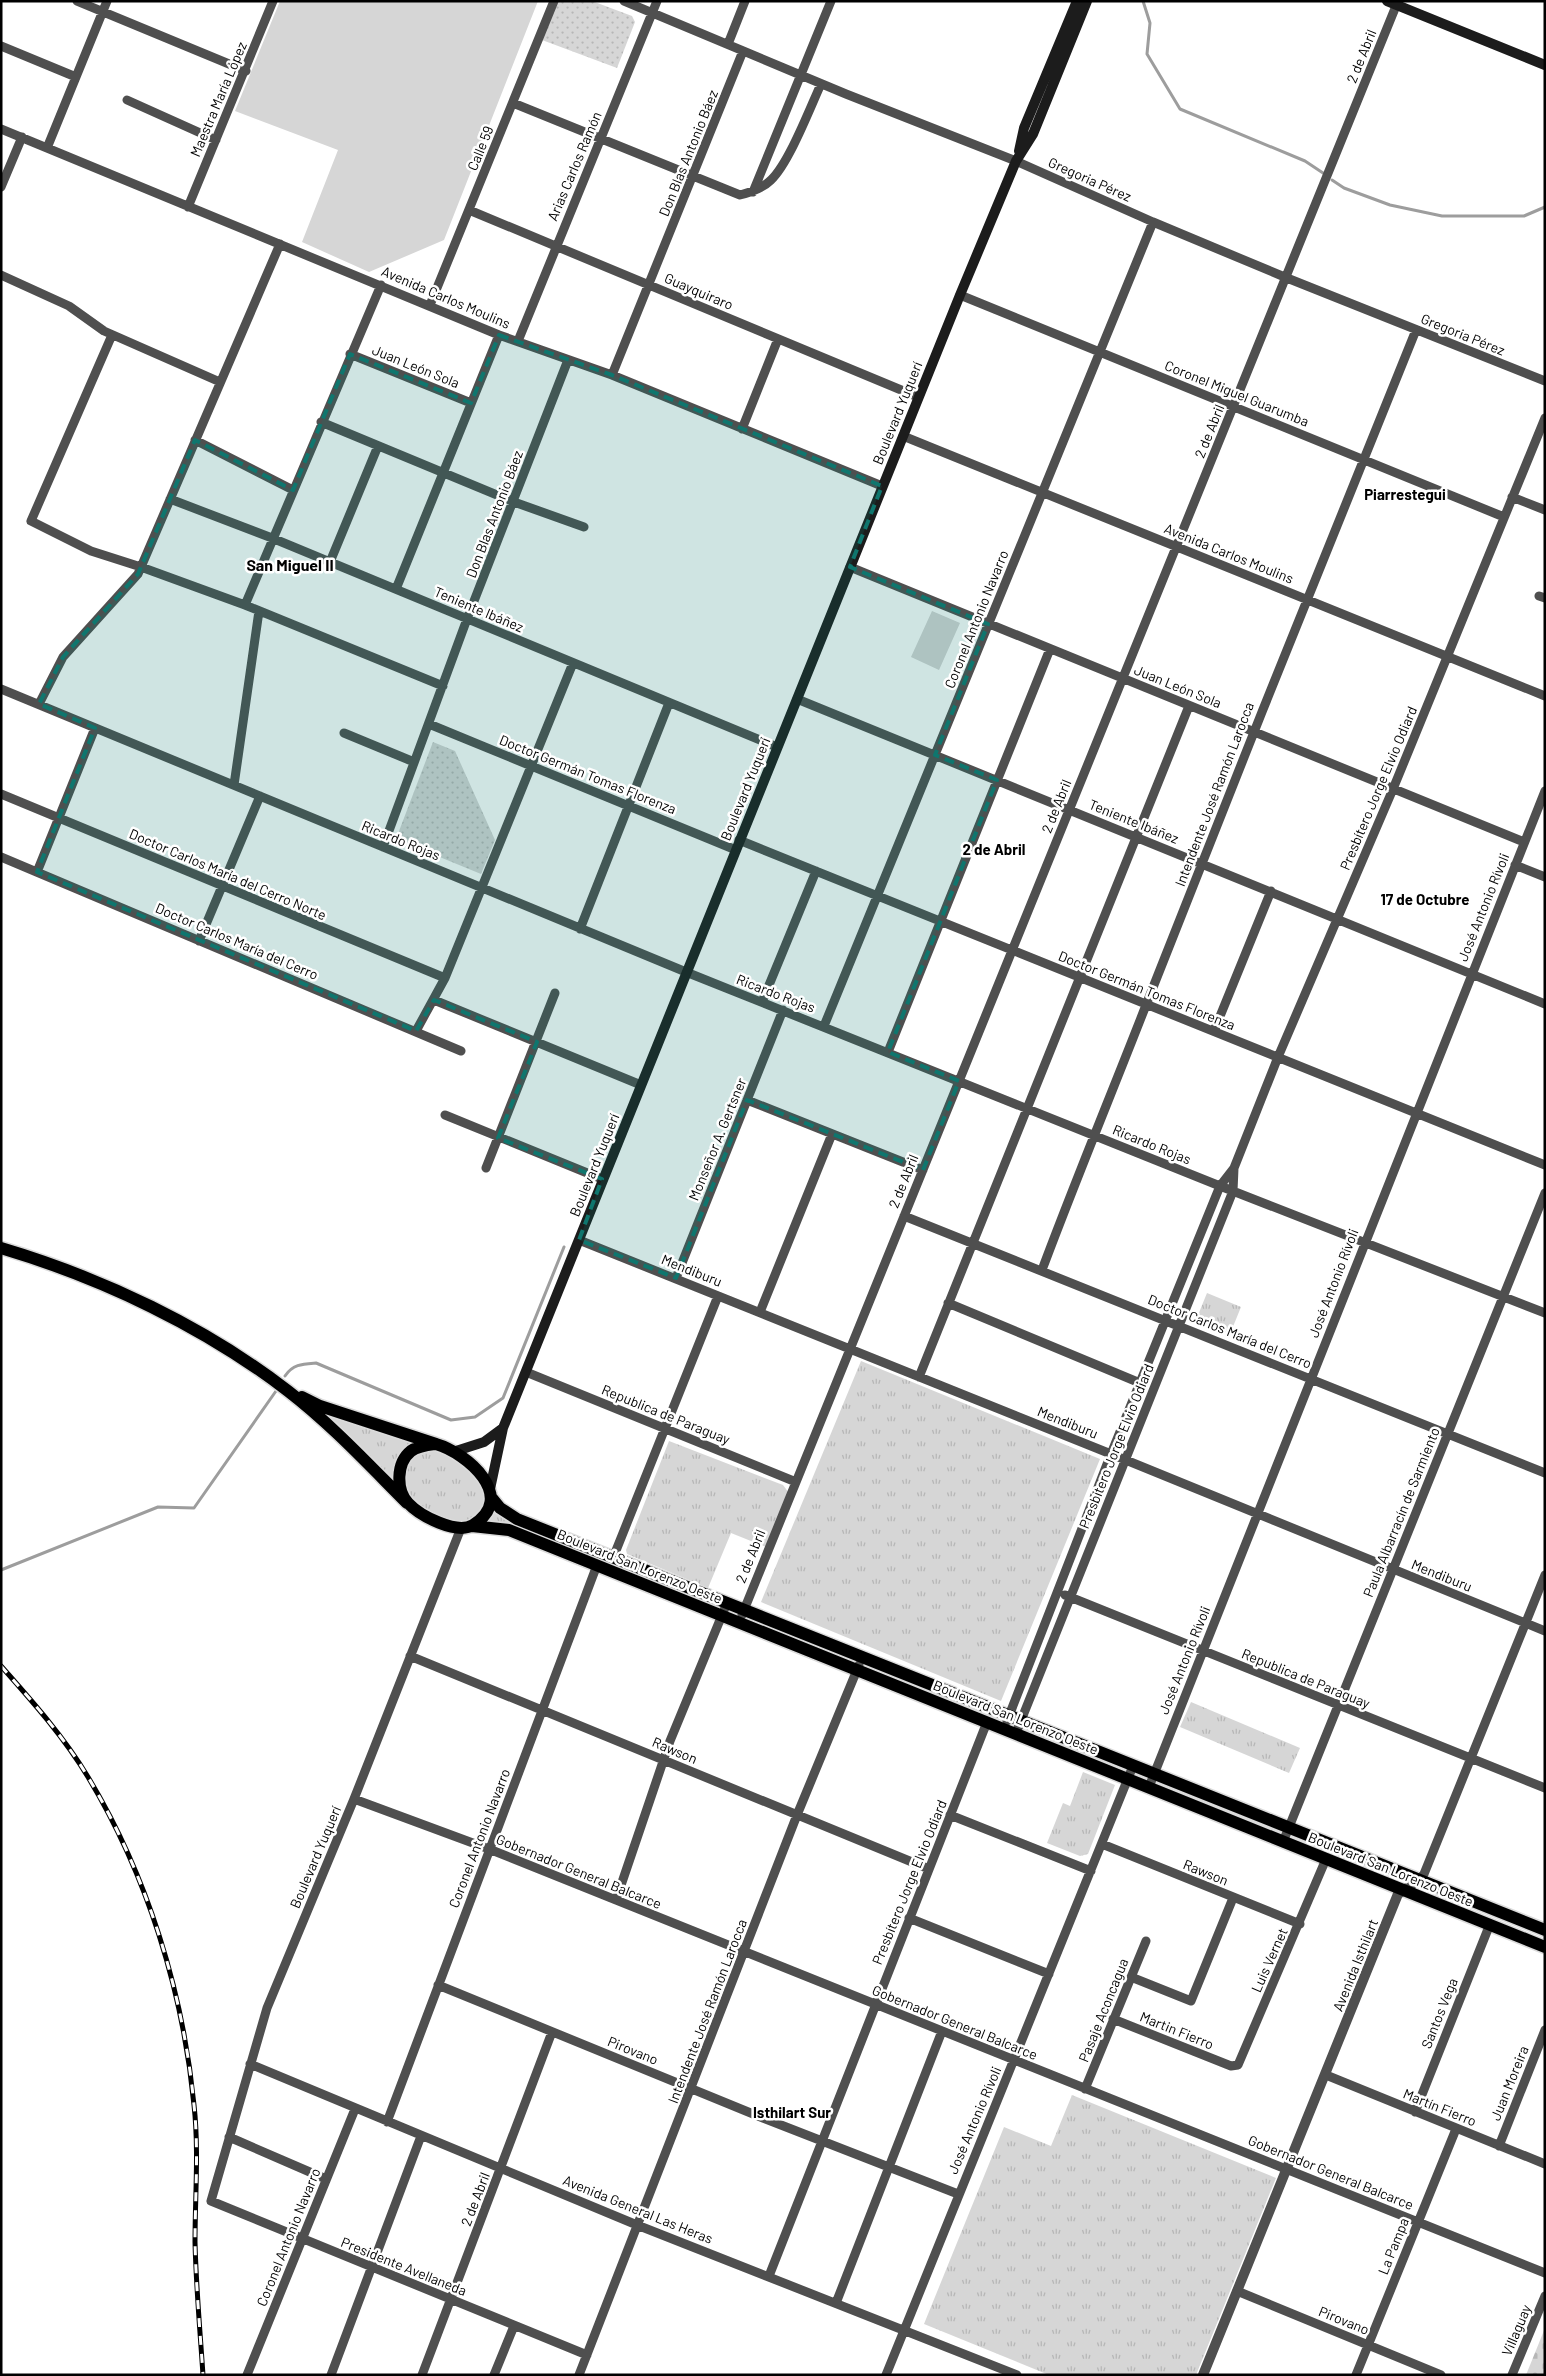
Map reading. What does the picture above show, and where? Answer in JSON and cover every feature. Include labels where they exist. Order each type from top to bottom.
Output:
[{"type":"main road","name":"Boulevard Yuquerí","points":[[1016,162],[1024,128],[1077,1]]},
{"type":"main road","name":"Boulevard Yuquerí","points":[[490,1493],[503,1428],[602,1179],[918,397],[1016,162],[1033,134],[1087,1]]},
{"type":"main road","points":[[1394,3],[1545,65]]},
{"type":"main road","points":[[1,1248],[39,1259],[92,1280],[162,1312],[235,1355],[288,1391],[320,1417],[407,1503],[434,1520],[449,1527],[467,1527],[484,1514],[490,1493],[473,1464],[456,1451],[320,1406],[288,1391]]},
{"type":"main road","points":[[456,1451],[484,1442],[503,1428]]},
{"type":"main road","points":[[407,1503],[400,1482],[403,1462],[411,1452],[436,1444]]},
{"type":"main road","name":"Boulevard San Lorenzo Oeste","points":[[490,1493],[500,1508],[517,1519],[613,1558],[724,1609],[1012,1724],[1154,1774],[1545,1930]]},
{"type":"main road","name":"Boulevard San Lorenzo Oeste","points":[[467,1527],[509,1530],[597,1565],[724,1609]]},
{"type":"main road","name":"Boulevard San Lorenzo Oeste","points":[[860,1663],[987,1722],[1012,1724],[1128,1779],[1545,1947]]},
{"type":"street","points":[[77,1],[246,71]]},
{"type":"street","points":[[47,148],[107,1]]},
{"type":"street","name":"Maestra María López","points":[[188,208],[246,71],[273,1]]},
{"type":"street","name":"Calle 59","points":[[430,305],[554,1]]},
{"type":"street","name":"Gregoria Pérez","points":[[624,1],[821,84],[1016,162],[1287,278],[1545,381]]},
{"type":"street","name":"Arias Carlos Ramón","points":[[518,341],[657,1]]},
{"type":"street","points":[[728,44],[745,1]]},
{"type":"street","points":[[753,192],[831,1]]},
{"type":"street","name":"2 de Abril","points":[[741,1616],[1176,546],[1287,278],[1394,3]]},
{"type":"street","points":[[1,46],[76,77]]},
{"type":"street","name":"Don Blas Antonio Báez","points":[[612,375],[743,51]]},
{"type":"street","points":[[513,103],[740,194],[753,192],[771,180],[782,165],[821,84]]},
{"type":"street","points":[[127,100],[216,140]]},
{"type":"street","name":"Avenida Carlos Moulins","points":[[1,129],[188,208],[430,305],[499,335],[612,375],[882,486]]},
{"type":"street","points":[[1,187],[22,137]]},
{"type":"street","name":"Guayquiraro","points":[[469,210],[918,397]]},
{"type":"street","name":"Coronel Antonio Navarro","points":[[824,1026],[1153,222]]},
{"type":"street","points":[[39,704],[63,658],[138,574],[280,244]]},
{"type":"street","points":[[1,275],[69,306],[112,335],[220,382]]},
{"type":"street","points":[[245,605],[321,422],[381,285]]},
{"type":"street","name":"Coronel Miguel Guarumba","points":[[960,295],[1504,517]]},
{"type":"street","name":"Intendente José Ramón Larocca","points":[[1042,1270],[1093,1135],[1147,1004],[1253,731],[1416,330]]},
{"type":"street","points":[[112,335],[31,521],[90,551],[141,567],[245,605],[443,686]]},
{"type":"street","points":[[396,590],[499,335]]},
{"type":"street","points":[[742,429],[778,339]]},
{"type":"street","name":"Juan León Sola","points":[[350,354],[471,403]]},
{"type":"street","name":"Don Blas Antonio Báez","points":[[383,847],[467,620],[568,360]]},
{"type":"street","name":"Presbítero Jorge Elvio Odiard","points":[[1012,1724],[1058,1592],[1111,1454],[1220,1186],[1234,1168],[1278,1057],[1393,789],[1545,418]]},
{"type":"street","points":[[321,422],[514,502],[584,527]]},
{"type":"street","name":"Avenida Carlos Moulins","points":[[903,436],[1545,696]]},
{"type":"street","points":[[195,440],[293,490]]},
{"type":"street","points":[[330,562],[378,446]]},
{"type":"street","points":[[1512,497],[1545,510]]},
{"type":"street","name":"Teniente Ibáñez","points":[[170,498],[272,538],[777,747]]},
{"type":"street","name":"Juan León Sola","points":[[850,567],[1524,842]]},
{"type":"street","points":[[234,785],[259,611]]},
{"type":"street","points":[[888,1052],[1050,649]]},
{"type":"street","points":[[416,1031],[445,978],[573,663]]},
{"type":"street","name":"Ricardo Rojas","points":[[1,689],[686,972],[1545,1314]]},
{"type":"street","name":"Teniente Ibáñez","points":[[797,699],[1545,1004]]},
{"type":"street","points":[[580,929],[669,703]]},
{"type":"street","points":[[919,1377],[1189,706]]},
{"type":"street","name":"Doctor Germán Tomas Florenza","points":[[429,724],[629,806],[816,871],[878,895],[1545,1165]]},
{"type":"street","points":[[37,872],[95,728]]},
{"type":"street","points":[[344,733],[414,762]]},
{"type":"street","name":"José Antonio Rívoli","points":[[1149,1787],[1545,790]]},
{"type":"street","name":"Doctor Carlos María del Cerro Norte","points":[[1,794],[445,978]]},
{"type":"street","points":[[199,940],[260,796]]},
{"type":"street","name":"Doctor Carlos María del Cerro","points":[[1,857],[461,1051]]},
{"type":"street","points":[[1515,865],[1545,877]]},
{"type":"street","points":[[762,1002],[816,871]]},
{"type":"street","points":[[1214,1031],[1270,891]]},
{"type":"street","points":[[486,1168],[555,994]]},
{"type":"street","points":[[434,1000],[641,1085]]},
{"type":"street","name":"Monseñor A. Gertsner","points":[[676,1278],[783,1010]]},
{"type":"street","points":[[747,1100],[922,1170]]},
{"type":"street","points":[[445,1115],[602,1179]]},
{"type":"street","points":[[760,1312],[832,1134]]},
{"type":"street","name":"Presbítero Jorge Elvio Odiard","points":[[1012,1724],[1070,1597],[1233,1191],[1234,1168]]},
{"type":"street","name":"Paula Albarracín de Sarmiento","points":[[1283,1842],[1545,1193]]},
{"type":"street","name":"Doctor Carlos María del Cerro","points":[[904,1216],[1545,1473]]},
{"type":"street","name":"Mendiburu","points":[[579,1240],[1545,1631]]},
{"type":"street","points":[[613,1558],[718,1296]]},
{"type":"street","points":[[948,1303],[1140,1383]]},
{"type":"street","name":"Republica de Paraguay","points":[[526,1372],[796,1482]]},
{"type":"street","name":"Boulevard Yuquerí","points":[[210,2202],[267,2008],[354,1799],[410,1656],[467,1527]]},
{"type":"street","name":"Coronel Antonio Navarro","points":[[386,2122],[597,1565]]},
{"type":"street","points":[[1419,1880],[1424,1874],[1545,1575]]},
{"type":"street","name":"Republica de Paraguay","points":[[1058,1592],[1545,1788]]},
{"type":"street","points":[[616,1900],[670,1741],[724,1609]]},
{"type":"street","name":"Rawson","points":[[410,1656],[929,1869]]},
{"type":"street","name":"Intendente José Ramón Larocca","points":[[579,2375],[637,2224],[692,2090],[797,1815],[860,1663]]},
{"type":"street","name":"Presbítero Jorge Elvio Odiard","points":[[769,2276],[874,2004],[987,1722]]},
{"type":"street","name":"José Antonio Rívoli","points":[[886,2375],[1133,1766]]},
{"type":"street","name":"Gobernador General Balcarce","points":[[354,1799],[489,1849],[1545,2273]]},
{"type":"street","points":[[950,1815],[1090,1871]]},
{"type":"street","name":"Rawson","points":[[1102,1844],[1300,1924]]},
{"type":"street","name":"Luis Vernet","points":[[1231,2066],[1236,2066],[1239,2063],[1300,1924],[1326,1859]]},
{"type":"street","name":"Avenida Isthilart","points":[[1203,2375],[1288,2170],[1398,1894],[1419,1880]]},
{"type":"street","points":[[1130,1977],[1191,2001],[1233,1898]]},
{"type":"street","points":[[909,1918],[1049,1974]]},
{"type":"street","name":"Santos Vega","points":[[1415,2112],[1490,1924]]},
{"type":"street","name":"Pasaje Aconcagua","points":[[1085,2088],[1146,1941]]},
{"type":"street","name":"Pirovano","points":[[438,1985],[692,2090],[958,2194]]},
{"type":"street","name":"Martin Fierro","points":[[1114,2019],[1231,2066]]},
{"type":"street","name":"Juan Moreira","points":[[1499,2146],[1545,2030]]},
{"type":"street","points":[[836,2303],[942,2031]]},
{"type":"street","name":"2 de Abril","points":[[422,2375],[552,2032]]},
{"type":"street","name":"Avenida General Las Heras","points":[[250,2064],[386,2122],[637,2224],[1017,2375]]},
{"type":"street","name":"Martín Fierro","points":[[1326,2075],[1545,2164]]},
{"type":"street","name":"Coronel Antonio Navarro","points":[[247,2375],[355,2109]]},
{"type":"street","name":"La Pampa","points":[[1356,2375],[1456,2129]]},
{"type":"street","points":[[330,2375],[421,2136]]},
{"type":"street","points":[[229,2137],[326,2179]]},
{"type":"street","name":"Presidente Avellaneda","points":[[210,2202],[587,2355]]},
{"type":"street","name":"Pirovano","points":[[1237,2291],[1441,2375]]},
{"type":"street","name":"Villaguay","points":[[1512,2375],[1545,2296]]},
{"type":"street","points":[[494,2375],[514,2326]]},
{"type":"highlighted area","points":[[499,335],[612,375],[882,486],[850,567],[988,624],[935,755],[997,780],[888,1052],[959,1081],[923,1170],[747,1100],[676,1278],[579,1240],[602,1179],[498,1138],[537,1042],[434,1000],[416,1031],[37,872],[95,728],[39,704],[63,657],[138,574],[195,440],[293,490],[350,354],[471,403]]},
{"type":"green space","points":[[280,1],[538,1],[444,240],[369,272],[302,242],[338,150],[235,111]]},
{"type":"green space","points":[[556,1],[592,1],[632,16],[635,22],[617,68],[542,40]]},
{"type":"green space","points":[[932,611],[960,623],[939,670],[911,657]]},
{"type":"green space","points":[[433,742],[455,751],[495,840],[481,874],[396,839]]},
{"type":"green space","points":[[1207,1293],[1241,1307],[1230,1334],[1196,1320]]},
{"type":"green space","points":[[861,1361],[1100,1459],[1001,1701],[761,1602]]},
{"type":"green space","points":[[333,1413],[415,1440],[393,1480],[329,1419]]},
{"type":"green space","points":[[669,1441],[783,1485],[789,1493],[766,1547],[731,1533],[708,1588],[627,1554],[626,1550]]},
{"type":"green space","points":[[435,1449],[455,1459],[465,1467],[481,1486],[484,1497],[482,1507],[474,1517],[456,1525],[420,1506],[408,1490],[405,1481],[406,1470],[415,1453]]},
{"type":"green space","points":[[492,1507],[499,1515],[552,1540],[496,1524],[482,1523]]},
{"type":"green space","points":[[1191,1702],[1300,1748],[1289,1773],[1180,1727]]},
{"type":"green space","points":[[1083,1772],[1115,1785],[1088,1854],[1080,1856],[1047,1843],[1063,1803],[1070,1806]]},
{"type":"green space","points":[[1072,2095],[1276,2178],[1196,2375],[1049,2375],[924,2324],[1004,2127],[1051,2146]]},
{"type":"green space","points":[[1545,2328],[1545,2375],[1526,2375]]},
{"type":"waterway","points":[[1143,1],[1150,23],[1147,54],[1180,109],[1305,161],[1323,173]]},
{"type":"waterway","points":[[1332,180],[1344,188],[1390,205],[1442,216],[1524,216],[1545,207]]},
{"type":"waterway","points":[[285,1376],[295,1367],[316,1363],[451,1420],[475,1417],[503,1398],[564,1247]]},
{"type":"waterway","points":[[1,1570],[158,1507],[194,1508],[276,1391]]},
{"type":"railway","points":[[1,1666],[69,1748],[109,1815],[145,1894],[171,1977],[189,2062],[194,2105],[197,2156],[195,2242],[203,2375]]},
{"type":"district","name":"Piarrestegui","points":[[1405,494]]},
{"type":"district","name":"San Miguel II","points":[[290,564]]},
{"type":"district","name":"2 de Abril","points":[[994,849]]},
{"type":"district","name":"17 de Octubre","points":[[1425,899]]},
{"type":"district","name":"Isthilart Sur","points":[[792,2112]]}]
